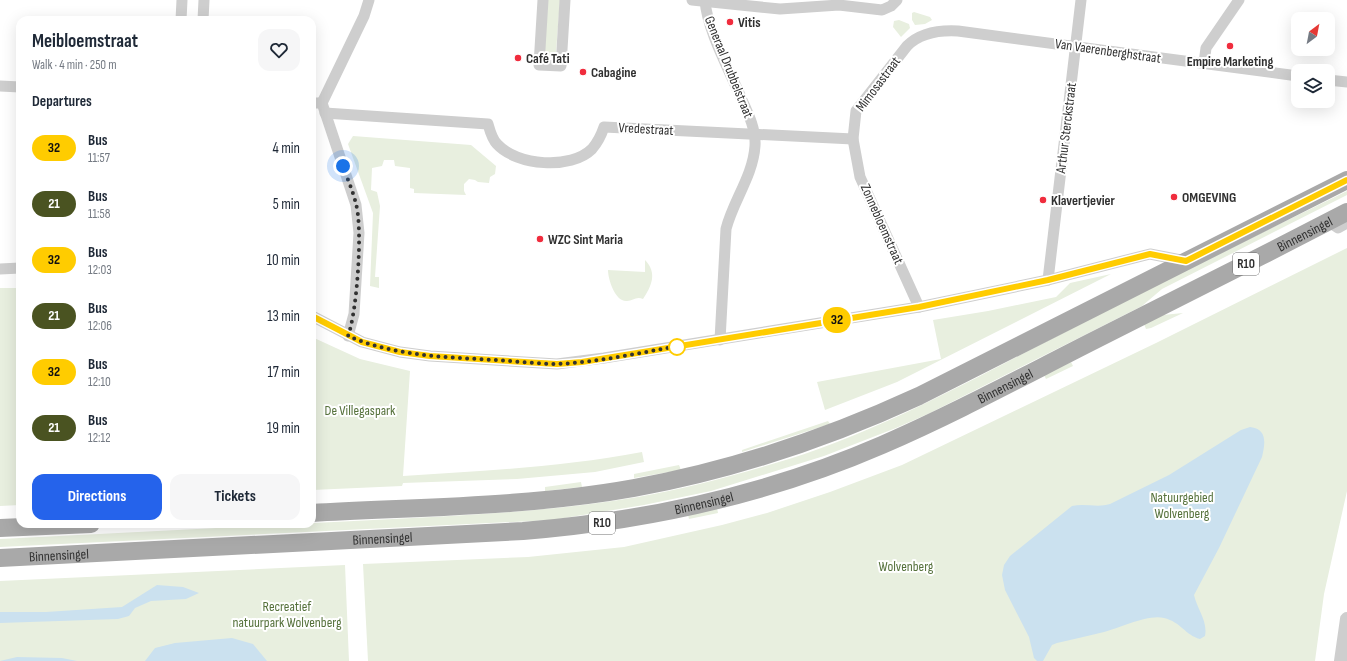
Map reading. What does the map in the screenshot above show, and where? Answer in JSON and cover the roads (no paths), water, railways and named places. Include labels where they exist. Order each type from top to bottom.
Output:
[{"type":"main road","name":"Binnensingel","points":[[316,513],[561,498],[658,483],[752,460],[823,436],[898,406],[1347,180]]},
{"type":"main road","name":"Binnensingel","points":[[0,558],[523,531],[597,524],[698,504],[779,482],[882,445],[994,391],[1347,212]]},
{"type":"main road","name":"Binnensingel","points":[[0,528],[16,527]]},
{"type":"street","points":[[181,16],[182,0]]},
{"type":"street","points":[[203,16],[204,0]]},
{"type":"street","points":[[348,336],[354,314],[359,233],[356,205],[320,106],[364,16],[369,0]]},
{"type":"street","points":[[543,0],[539,65],[562,66],[565,0]]},
{"type":"street","points":[[692,0],[780,9],[839,5],[882,10],[891,6],[897,0]]},
{"type":"street","name":"Arthur Sterckstraat","points":[[1048,280],[1082,0]]},
{"type":"street","points":[[1204,63],[1206,48],[1239,0]]},
{"type":"street","name":"Generaal Drubbelstraat","points":[[705,1],[709,21],[746,110],[754,134]]},
{"type":"street","name":"Van Vaerenberghstraat","points":[[918,38],[932,32],[958,31],[1291,75]]},
{"type":"street","name":"Mimosastraat","points":[[853,139],[856,112],[907,46],[918,38]]},
{"type":"street","points":[[1335,81],[1347,82]]},
{"type":"street","points":[[0,86],[16,87]]},
{"type":"street","name":"Vredestraat","points":[[320,106],[488,124],[491,135],[497,144],[509,153],[521,158],[546,162],[559,162],[581,156],[591,150],[600,139],[604,127],[853,139]]},
{"type":"street","points":[[720,340],[726,230],[731,212],[753,160],[754,134]]},
{"type":"street","name":"Zonnebloemstraat","points":[[853,139],[860,177],[919,307]]},
{"type":"street","points":[[1329,222],[1338,228],[1347,223]]},
{"type":"street","points":[[316,318],[348,336],[379,347],[430,356],[557,364],[582,362],[919,307],[1048,280],[1150,254],[1186,261]]},
{"type":"street","points":[[0,268],[16,268]]},
{"type":"street","points":[[1341,661],[1346,624]]},
{"type":"water","points":[[1250,427],[1256,428],[1260,431],[1264,438],[1262,457],[1219,548],[1194,595],[1204,620],[1206,631],[1205,636],[1200,639],[1190,635],[1175,622],[1164,618],[1150,618],[1104,632],[1057,643],[1052,645],[1043,661],[1037,661],[1034,658],[1029,637],[1005,590],[1002,575],[1004,565],[1010,556],[1072,506],[1100,506],[1110,504],[1169,475],[1241,430]]},
{"type":"water","points":[[157,585],[183,587],[199,593],[186,599],[151,601],[135,608],[129,616],[118,619],[0,623],[0,612],[46,612],[122,607]]},
{"type":"water","points":[[232,638],[253,644],[267,661],[145,661],[155,648],[175,643]]},
{"type":"water","points":[[17,657],[62,658],[77,661],[0,661]]},
{"type":"place","name":"Vitis","points":[[730,22]]},
{"type":"place","name":"Empire Marketing","points":[[1230,46]]},
{"type":"place","name":"Café Tati","points":[[518,58]]},
{"type":"place","name":"Cabagine","points":[[583,72]]},
{"type":"place","name":"OMGEVING","points":[[1174,197]]},
{"type":"place","name":"Klavertjevier","points":[[1043,200]]},
{"type":"place","name":"WZC Sint Maria","points":[[540,239]]},
{"type":"park label","name":"De Villegaspark","points":[[360,410]]},
{"type":"park label","name":"Natuurgebied Wolvenberg","points":[[1182,506]]},
{"type":"park label","name":"Wolvenberg","points":[[906,566]]},
{"type":"park label","name":"Recreatief natuurpark Wolvenberg","points":[[287,614]]}]
